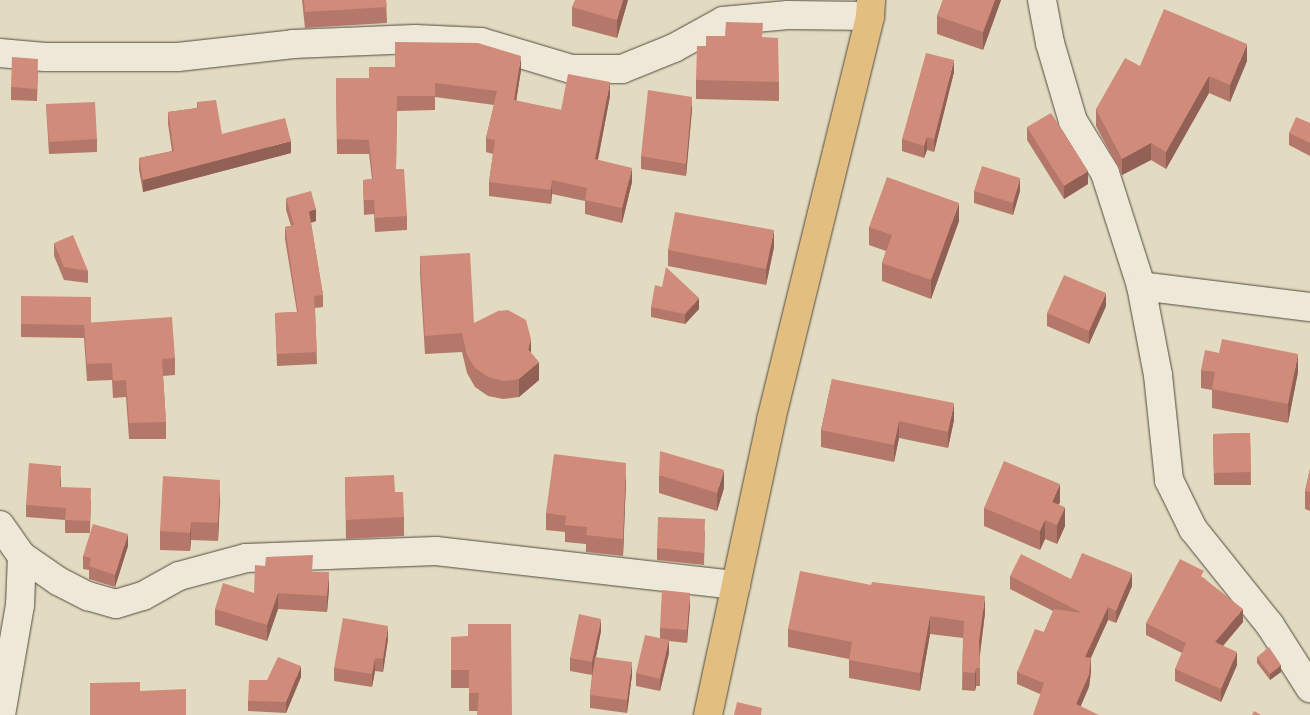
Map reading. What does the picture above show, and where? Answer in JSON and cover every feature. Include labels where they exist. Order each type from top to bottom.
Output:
[{"type":"main road","points":[[708,715],[774,410],[870,8]]},
{"type":"street","points":[[1042,0],[1050,43],[1073,121],[1105,173],[1141,286],[1158,375],[1169,480],[1176,498],[1193,528],[1274,632],[1310,688]]},
{"type":"street","points":[[0,53],[45,57],[178,57],[293,44],[415,39],[481,42],[571,70],[622,70],[723,21],[870,8]]},
{"type":"street","points":[[1141,286],[1310,307]]},
{"type":"street","points":[[0,525],[22,556],[58,581],[88,596],[116,604],[143,596],[179,576],[246,558],[436,551],[736,585]]},
{"type":"street","points":[[1,715],[20,605],[22,556]]},
{"type":"building","points":[[304,0],[386,0],[387,7],[305,12]]},
{"type":"building","points":[[575,0],[623,0],[617,20],[572,7]]},
{"type":"building","points":[[943,0],[995,0],[983,32],[937,16]]},
{"type":"building","points":[[1164,9],[1247,44],[1230,85],[1209,76],[1166,152],[1151,143],[1122,159],[1096,109],[1125,58],[1140,66]]},
{"type":"building","points":[[726,22],[763,23],[762,37],[778,38],[779,82],[696,80],[697,46],[706,46],[706,36],[725,36]]},
{"type":"building","points":[[395,42],[478,43],[521,56],[514,100],[561,110],[568,74],[610,82],[595,159],[632,168],[622,208],[585,200],[587,188],[552,180],[551,190],[489,182],[495,140],[486,138],[497,91],[435,83],[435,96],[397,96],[396,169],[404,169],[407,216],[375,218],[374,200],[364,200],[363,180],[373,179],[369,140],[337,139],[336,78],[369,78],[369,67],[395,67]]},
{"type":"building","points":[[926,53],[954,60],[934,139],[927,137],[924,146],[902,139]]},
{"type":"building","points":[[12,57],[38,59],[37,89],[11,87]]},
{"type":"building","points":[[648,90],[692,97],[686,164],[641,156]]},
{"type":"building","points":[[216,100],[222,134],[285,118],[291,141],[143,180],[139,158],[174,151],[168,112],[198,108],[197,102]]},
{"type":"building","points":[[95,102],[97,139],[49,142],[46,104]]},
{"type":"building","points":[[1051,113],[1088,171],[1064,186],[1027,127]]},
{"type":"building","points":[[1296,117],[1310,123],[1310,143],[1289,133]]},
{"type":"building","points":[[982,166],[1020,178],[1013,203],[974,191]]},
{"type":"building","points":[[887,177],[959,203],[931,280],[882,263],[892,235],[869,227]]},
{"type":"building","points":[[311,191],[316,209],[309,211],[323,295],[314,296],[317,352],[277,354],[275,313],[298,312],[285,227],[294,225],[286,198]]},
{"type":"building","points":[[675,212],[774,230],[766,269],[668,250]]},
{"type":"building","points":[[73,235],[88,271],[64,267],[54,243]]},
{"type":"building","points":[[470,253],[474,323],[498,311],[508,310],[526,320],[531,339],[528,349],[539,362],[519,379],[503,381],[488,377],[475,368],[467,355],[462,333],[425,336],[420,256]]},
{"type":"building","points":[[666,267],[699,298],[685,314],[651,307],[655,285],[662,287]]},
{"type":"building","points":[[1064,275],[1106,293],[1089,331],[1047,313]]},
{"type":"building","points":[[21,296],[91,297],[91,323],[84,323],[84,325],[21,324]]},
{"type":"building","points":[[172,317],[175,358],[162,359],[166,422],[129,423],[126,380],[113,381],[112,363],[87,364],[84,323]]},
{"type":"building","points":[[1222,339],[1298,354],[1288,404],[1212,389],[1215,372],[1201,370],[1205,350],[1219,353]]},
{"type":"building","points":[[832,379],[954,403],[948,432],[899,421],[894,445],[821,430]]},
{"type":"building","points":[[1250,433],[1251,472],[1214,473],[1213,434]]},
{"type":"building","points":[[660,451],[724,470],[717,493],[659,475]]},
{"type":"building","points":[[554,454],[626,463],[623,539],[586,535],[587,527],[565,525],[566,516],[546,513]]},
{"type":"building","points":[[1004,461],[1060,484],[1052,502],[1065,507],[1057,525],[1045,520],[1040,531],[984,508]]},
{"type":"building","points":[[29,463],[61,466],[60,487],[91,488],[90,521],[65,520],[66,508],[26,505]]},
{"type":"building","points":[[1310,469],[1310,492],[1305,491]]},
{"type":"building","points":[[394,475],[395,492],[403,492],[404,517],[346,520],[345,477]]},
{"type":"building","points":[[163,476],[220,480],[218,523],[191,522],[190,533],[160,531]]},
{"type":"building","points":[[658,517],[705,519],[704,553],[657,548]]},
{"type":"building","points":[[93,524],[128,534],[115,575],[89,566],[91,558],[83,556]]},
{"type":"building","points":[[1082,553],[1132,573],[1116,611],[1108,607],[1085,657],[1091,658],[1089,675],[1076,704],[1099,715],[1033,715],[1044,683],[1017,672],[1035,629],[1044,632],[1054,609],[1082,613],[1010,576],[1021,554],[1071,579]]},
{"type":"building","points":[[313,555],[312,572],[329,572],[327,596],[278,593],[267,625],[215,609],[223,583],[254,593],[255,565],[265,566],[266,557]]},
{"type":"building","points":[[1180,559],[1204,571],[1201,576],[1243,609],[1215,642],[1237,652],[1221,689],[1175,669],[1186,643],[1146,623]]},
{"type":"building","points":[[800,571],[871,585],[872,582],[985,596],[979,641],[980,668],[976,668],[975,673],[962,672],[964,621],[930,616],[920,673],[849,660],[852,642],[788,629]]},
{"type":"building","points":[[662,590],[690,593],[687,630],[660,628]]},
{"type":"building","points":[[579,614],[601,619],[592,662],[570,658]]},
{"type":"building","points":[[343,618],[388,626],[383,659],[375,658],[372,674],[334,668]]},
{"type":"building","points":[[468,624],[511,624],[512,715],[477,715],[479,693],[469,693],[469,670],[451,670],[451,637],[468,636]]},
{"type":"building","points":[[645,635],[669,640],[660,679],[636,673]]},
{"type":"building","points":[[1269,647],[1281,665],[1270,674],[1257,657]]},
{"type":"building","points":[[278,657],[301,666],[286,702],[248,701],[249,680],[267,680]]},
{"type":"building","points":[[595,657],[632,662],[627,700],[590,695]]},
{"type":"building","points":[[140,682],[140,691],[186,689],[186,715],[90,715],[90,683]]},
{"type":"building","points":[[737,702],[762,708],[761,715],[734,715]]},
{"type":"building","points":[[1254,711],[1261,715],[1252,715]]}]
